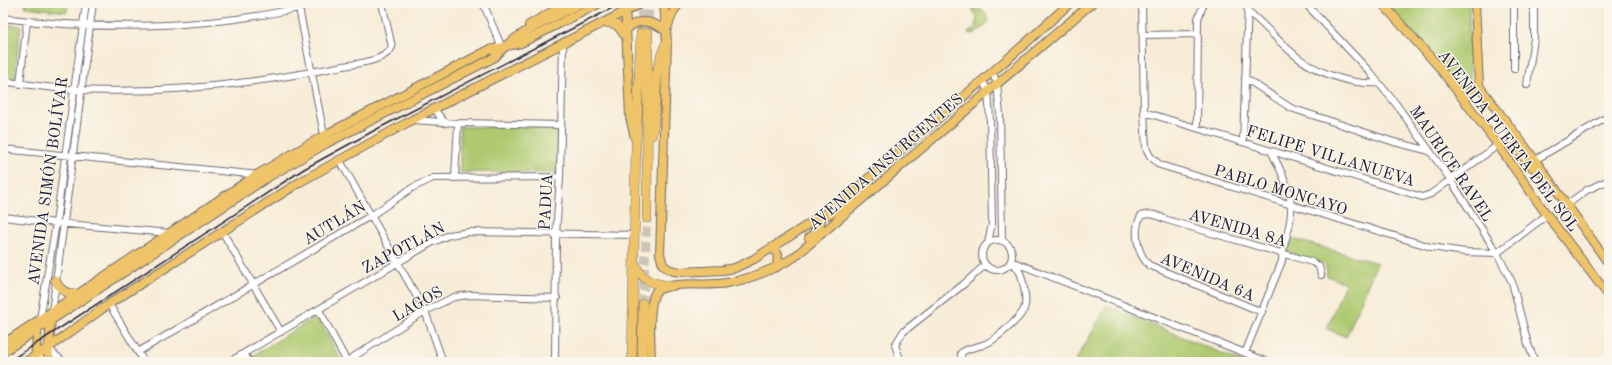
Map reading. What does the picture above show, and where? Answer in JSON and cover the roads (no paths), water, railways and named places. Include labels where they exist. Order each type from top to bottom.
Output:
[{"type":"highway","points":[[632,362],[636,144],[645,33],[648,158],[647,218]]},
{"type":"highway","points":[[648,158],[656,117],[658,62],[667,42]]},
{"type":"highway","points":[[634,261],[640,274],[647,281],[670,286]]},
{"type":"highway","points":[[642,362],[643,304]]},
{"type":"main road","points":[[325,140],[495,57],[501,45],[567,3]]},
{"type":"main road","points":[[3,352],[51,321],[173,235],[261,176],[489,50],[518,37],[581,3]]},
{"type":"main road","points":[[501,45],[521,43],[600,3]]},
{"type":"main road","points":[[25,362],[35,359],[110,304],[300,182],[412,120],[604,22],[625,7],[642,3]]},
{"type":"main road","points":[[664,3],[667,42]]},
{"type":"main road","points":[[666,31],[674,10],[680,3]]},
{"type":"main road","name":"AVENIDA INSURGENTES","points":[[667,42],[660,254],[663,265],[670,270],[680,272],[723,270],[735,268],[754,259],[822,216],[848,196],[1070,3]]},
{"type":"main road","name":"AVENIDA PUERTA DEL SOL","points":[[1382,3],[1439,67],[1464,99],[1547,216],[1609,296]]},
{"type":"main road","name":"AVENIDA PUERTA DEL SOL","points":[[1475,3],[1479,86],[1535,160],[1609,264]]},
{"type":"main road","name":"AVENIDA INSURGENTES","points":[[670,286],[726,284],[748,279],[777,267],[793,258],[1089,4]]},
{"type":"main road","points":[[625,7],[630,117],[636,144]]},
{"type":"main road","points":[[627,29],[631,24],[644,21],[658,24],[666,31]]},
{"type":"main road","points":[[604,22],[619,26],[627,39]]},
{"type":"main road","points":[[1464,99],[1479,86]]},
{"type":"main road","points":[[1498,145],[1505,143],[1512,145],[1530,166],[1543,173]]},
{"type":"main road","points":[[793,258],[796,250],[819,228],[822,216],[840,212],[865,189],[876,187]]},
{"type":"main road","points":[[3,344],[81,292],[173,235]]},
{"type":"main road","points":[[773,247],[778,255],[777,267]]},
{"type":"main road","points":[[697,285],[697,278],[723,270]]},
{"type":"main road","points":[[55,280],[65,291],[71,294],[81,292]]},
{"type":"main road","points":[[651,362],[653,300],[656,291],[670,286]]},
{"type":"main road","name":"AVENIDA SIMÓN BOLÍVAR","points":[[48,362],[52,312]]},
{"type":"main road","name":"AVENIDA SIMÓN BOLÍVAR","points":[[35,359],[37,329],[40,319]]},
{"type":"street","name":"AVENIDA SIMÓN BOLÍVAR","points":[[40,319],[59,224],[69,156],[86,26],[86,3]]},
{"type":"street","name":"AVENIDA SIMÓN BOLÍVAR","points":[[86,26],[93,3]]},
{"type":"street","points":[[3,18],[86,26],[187,23],[262,14],[318,3]]},
{"type":"street","points":[[3,81],[78,90],[152,91],[203,88],[311,72],[385,56],[390,53],[392,47],[382,3]]},
{"type":"street","points":[[482,3],[501,45]]},
{"type":"street","name":"PABLO MONCAYO","points":[[1142,3],[1146,148],[1150,156],[1160,165],[1430,247],[1465,252],[1497,253]]},
{"type":"street","points":[[1197,127],[1198,19],[1204,3]]},
{"type":"street","points":[[1243,142],[1248,3]]},
{"type":"street","name":"MAURICE RAVEL","points":[[1305,3],[1378,83],[1413,126],[1450,179],[1497,253],[1512,282],[1528,344],[1535,362]]},
{"type":"street","points":[[1514,3],[1514,69]]},
{"type":"street","points":[[1527,85],[1534,38],[1534,3]]},
{"type":"street","points":[[298,6],[325,140]]},
{"type":"street","points":[[1248,11],[1296,57],[1310,67],[1347,81],[1368,84],[1378,83]]},
{"type":"street","points":[[20,84],[27,21]]},
{"type":"street","points":[[1144,35],[1198,34]]},
{"type":"street","name":"PADUA","points":[[555,362],[557,298],[556,235],[560,177],[563,43]]},
{"type":"street","points":[[982,80],[988,91],[992,224],[988,243],[982,254],[985,265],[997,270],[1006,267],[1011,262],[1011,252],[1002,241],[1000,115],[997,83],[992,72]]},
{"type":"street","points":[[1245,78],[1291,108],[1394,142],[1430,151]]},
{"type":"street","points":[[434,109],[445,123]]},
{"type":"street","name":"FELIPE VILLANUEVA","points":[[1144,112],[1422,197],[1428,196],[1498,145]]},
{"type":"street","points":[[1535,160],[1609,116]]},
{"type":"street","points":[[412,120],[445,123],[561,125]]},
{"type":"street","points":[[455,177],[458,123]]},
{"type":"street","points":[[3,150],[261,176]]},
{"type":"street","points":[[1245,353],[1282,261],[1282,253],[1290,222],[1292,206],[1287,187],[1271,150]]},
{"type":"street","points":[[340,160],[425,311],[443,362]]},
{"type":"street","name":"AUTLÁN","points":[[138,352],[372,215],[427,180],[433,178],[455,177],[560,177]]},
{"type":"street","points":[[1566,205],[1588,190],[1609,180]]},
{"type":"street","name":"AVENIDA 8A","points":[[1141,216],[1147,213],[1152,214],[1243,243],[1282,253],[1317,265],[1320,268],[1321,275]]},
{"type":"street","name":"AVENIDA 6A","points":[[1141,216],[1137,225],[1140,252],[1149,265],[1262,312]]},
{"type":"street","points":[[1497,253],[1547,216]]},
{"type":"street","points":[[3,217],[173,235]]},
{"type":"street","name":"AVENIDA SIMÓN BOLÍVAR","points":[[52,312],[59,224]]},
{"type":"street","points":[[222,231],[281,332]]},
{"type":"street","name":"ZAPOTLÁN","points":[[229,362],[319,310],[397,262],[437,240],[458,232],[556,235],[634,235]]},
{"type":"street","points":[[988,243],[1002,241]]},
{"type":"street","points":[[1011,262],[1124,304],[1268,362]]},
{"type":"street","points":[[961,362],[961,353],[966,349],[985,344],[992,340],[1022,314],[1026,302],[1020,271],[1011,262]]},
{"type":"street","points":[[901,362],[895,345],[903,332],[964,284],[985,265]]},
{"type":"street","name":"LAGOS","points":[[347,362],[425,311],[454,296],[470,295],[557,298]]},
{"type":"street","points":[[110,304],[144,362]]},
{"type":"street","points":[[319,310],[347,362]]},
{"type":"street","points":[[48,348],[63,362]]},
{"type":"street","points":[[244,353],[250,362]]},
{"type":"street","points":[[35,359],[48,362]]},
{"type":"tunnel","points":[[641,33],[642,3]]},
{"type":"tunnel","points":[[648,33],[649,3]]},
{"type":"tunnel","points":[[643,304],[647,218]]},
{"type":"railway","points":[[8,362],[304,169],[377,129],[622,3]]}]
